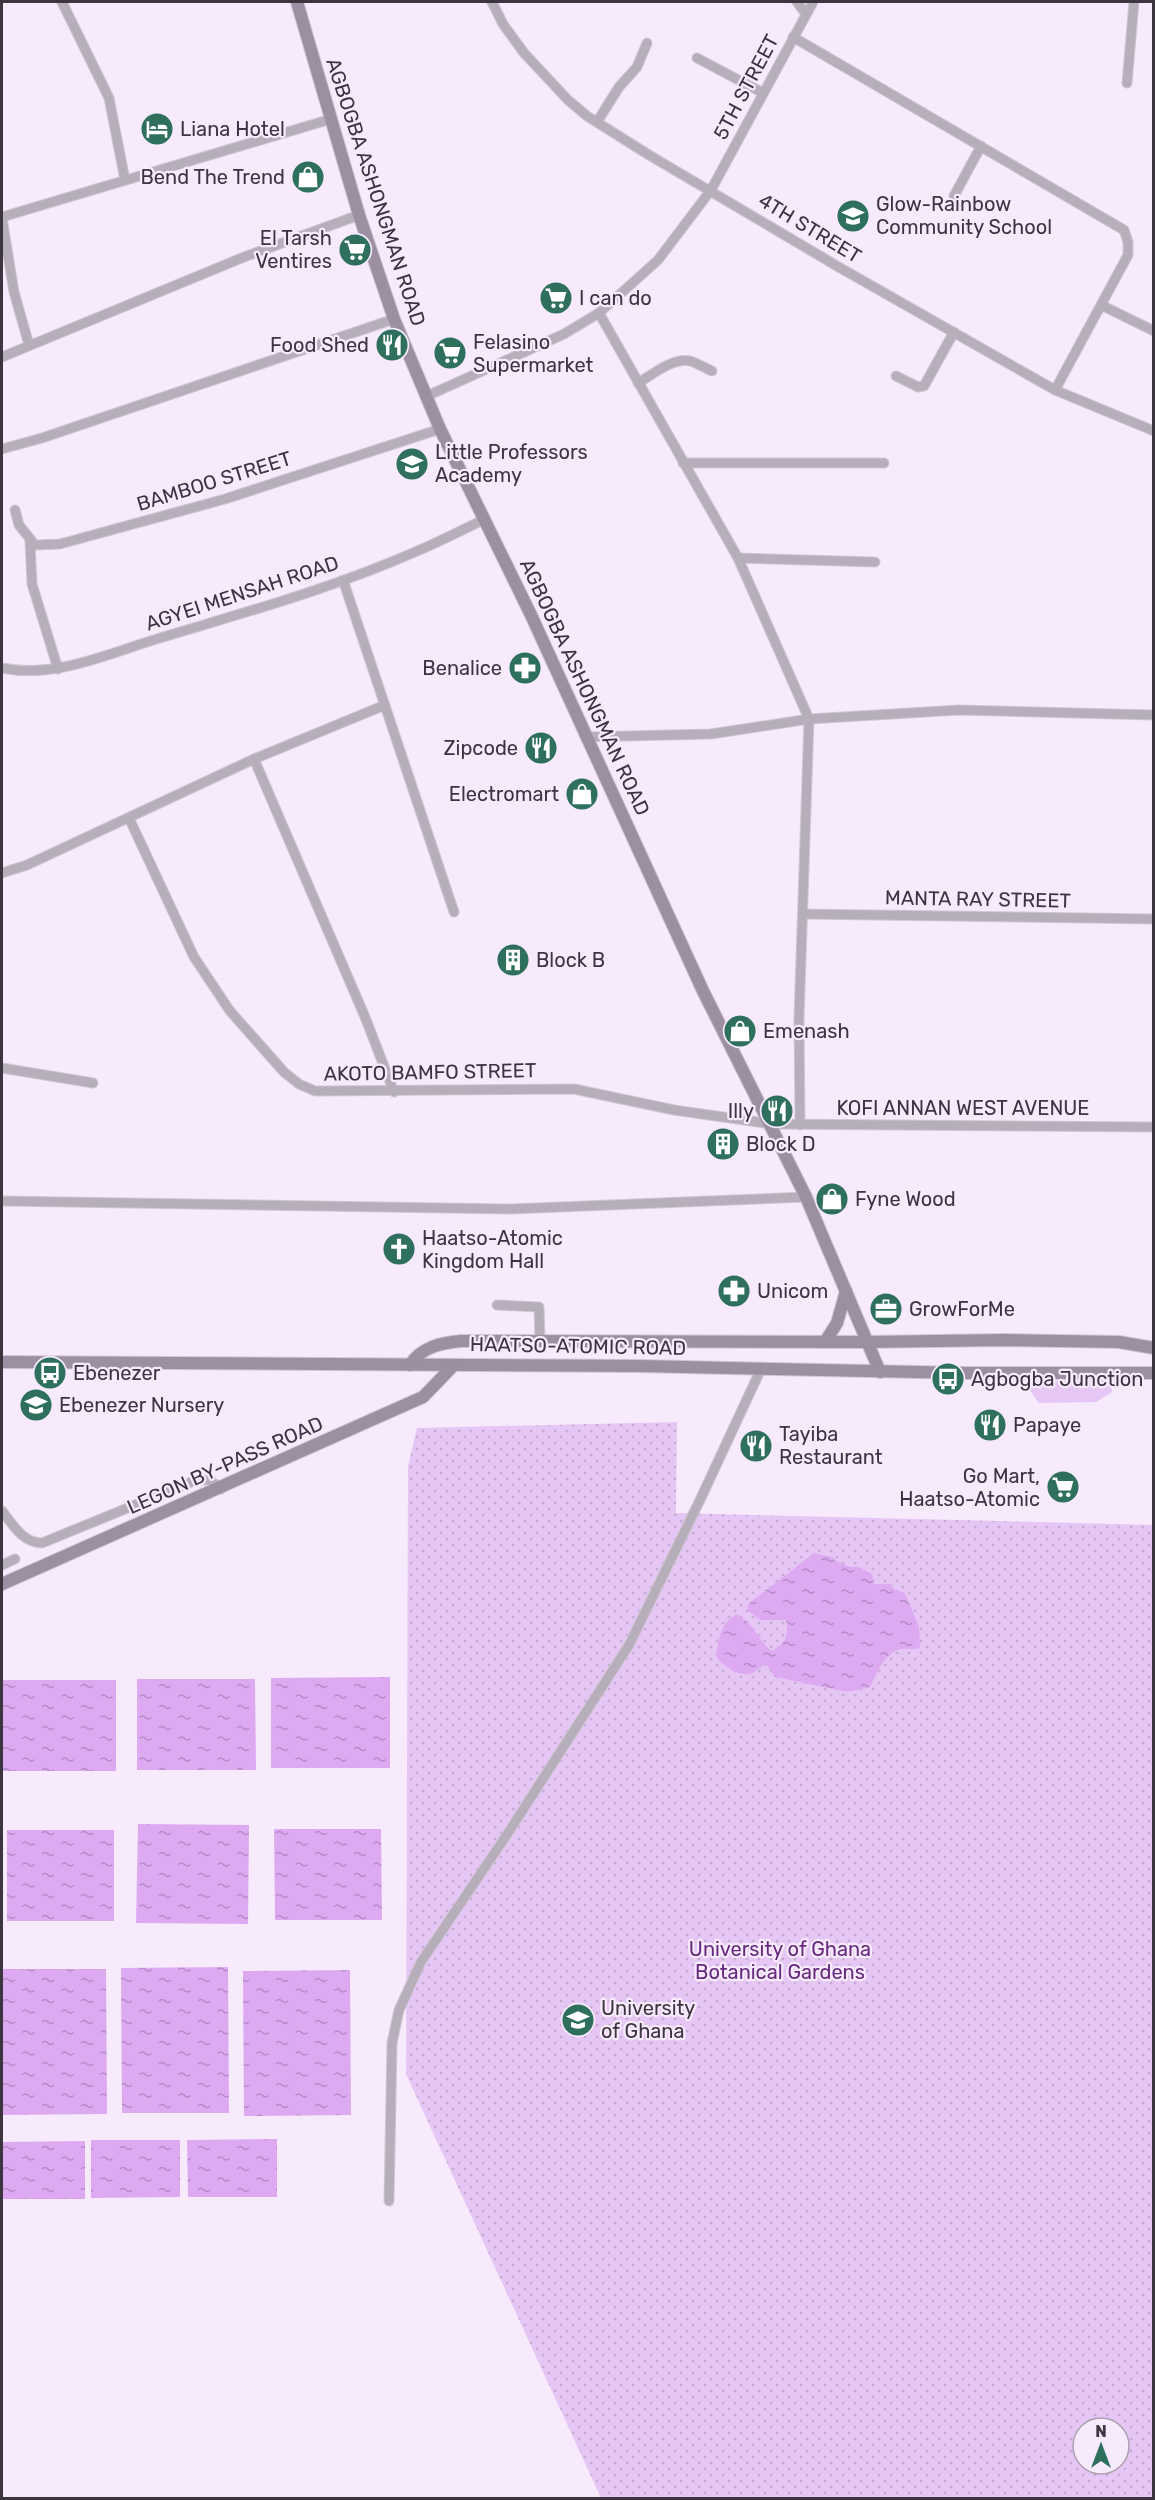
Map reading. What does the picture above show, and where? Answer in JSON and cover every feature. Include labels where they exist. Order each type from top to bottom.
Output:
[{"type":"street","points":[[62,2],[109,98],[125,180]]},
{"type":"street","name":"AGBOGBA ASHONGMAN ROAD","points":[[297,2],[359,215],[394,319],[440,429],[531,615],[703,991],[772,1124],[806,1197],[880,1372]]},
{"type":"street","name":"4TH STREET","points":[[492,2],[503,24],[524,53],[568,100],[597,122],[1055,390],[1154,431]]},
{"type":"street","points":[[797,2],[806,14]]},
{"type":"street","name":"5TH STREET","points":[[427,396],[564,334],[599,314],[658,260],[711,190],[813,2]]},
{"type":"street","points":[[1127,83],[1134,2]]},
{"type":"street","points":[[793,38],[1124,230],[1128,242],[1128,255],[1055,390]]},
{"type":"street","points":[[597,122],[619,87],[637,67],[647,43]]},
{"type":"street","points":[[697,58],[763,93]]},
{"type":"street","points":[[29,345],[14,292],[2,218],[331,119]]},
{"type":"street","points":[[954,196],[981,146]]},
{"type":"street","points":[[2,357],[244,257],[359,215]]},
{"type":"street","points":[[1101,305],[1154,331]]},
{"type":"street","points":[[599,314],[738,558],[809,719],[799,1018],[800,1125]]},
{"type":"street","points":[[2,449],[42,438],[394,319]]},
{"type":"street","points":[[896,376],[918,387],[924,386],[954,332]]},
{"type":"street","points":[[638,383],[673,362],[689,361],[712,371]]},
{"type":"street","name":"BAMBOO STREET","points":[[30,541],[34,545],[47,546],[225,499],[440,429]]},
{"type":"street","points":[[683,463],[884,463]]},
{"type":"street","points":[[15,510],[19,525],[30,541],[32,584],[58,669]]},
{"type":"street","name":"AGYEI MENSAH ROAD","points":[[2,668],[21,672],[58,669],[343,580],[415,552],[485,519]]},
{"type":"street","points":[[738,558],[875,562]]},
{"type":"street","points":[[343,580],[454,912]]},
{"type":"street","points":[[2,873],[27,866],[254,759],[385,705]]},
{"type":"street","points":[[585,737],[711,734],[809,719],[959,710],[1154,715]]},
{"type":"street","points":[[254,759],[365,1017],[394,1092]]},
{"type":"street","name":"AKOTO BAMFO STREET","points":[[129,818],[194,957],[230,1011],[284,1072],[299,1084],[315,1092],[574,1089],[674,1110],[772,1124]]},
{"type":"street","name":"MANTA RAY STREET","points":[[802,914],[1154,919]]},
{"type":"street","points":[[2,1068],[93,1083]]},
{"type":"street","name":"KOFI ANNAN WEST AVENUE","points":[[772,1124],[1154,1127]]},
{"type":"street","points":[[2,1201],[511,1209],[806,1197]]},
{"type":"street","points":[[825,1342],[837,1323],[846,1291]]},
{"type":"street","points":[[497,1305],[539,1308],[540,1341]]},
{"type":"street","points":[[410,1365],[424,1350],[445,1342],[980,1340],[1119,1342],[1154,1347]]},
{"type":"street","name":"HAATSO-ATOMIC ROAD","points":[[2,1362],[454,1365],[880,1372],[1154,1372]]},
{"type":"street","name":"LEGON BY-PASS ROAD","points":[[2,1584],[221,1489],[423,1397],[454,1365]]},
{"type":"street","points":[[389,2201],[392,2043],[404,2000],[421,1962],[628,1645],[700,1500],[761,1369]]},
{"type":"street","points":[[2,1511],[23,1537],[33,1543],[42,1543],[196,1480],[210,1480],[221,1489]]},
{"type":"street","points":[[2,1565],[15,1559]]},
{"type":"green space","points":[[1104,1380],[1112,1385],[1112,1392],[1096,1402],[1039,1403],[1028,1388],[1031,1381]]},
{"type":"green space","name":"University of Ghana Botanical Gardens","points":[[677,1422],[676,1513],[1153,1525],[1153,2498],[601,2498],[406,2074],[408,1466],[417,1428]]},
{"type":"water","points":[[814,1553],[832,1557],[850,1567],[858,1567],[872,1574],[874,1584],[891,1584],[894,1589],[905,1593],[919,1627],[920,1648],[895,1651],[882,1664],[870,1687],[848,1692],[775,1677],[766,1664],[751,1673],[735,1672],[726,1667],[716,1656],[719,1637],[724,1626],[737,1614],[747,1622],[771,1651],[783,1642],[787,1635],[786,1620],[761,1620],[748,1611],[748,1604]]},
{"type":"water","points":[[390,1677],[390,1768],[271,1768],[271,1678]]},
{"type":"water","points":[[137,1679],[255,1679],[256,1770],[137,1770]]},
{"type":"water","points":[[2,1680],[116,1680],[116,1771],[2,1771]]},
{"type":"water","points":[[138,1824],[249,1825],[248,1924],[136,1923]]},
{"type":"water","points":[[274,1829],[381,1829],[382,1920],[275,1920]]},
{"type":"water","points":[[7,1830],[114,1830],[114,1921],[7,1921]]},
{"type":"water","points":[[228,1967],[229,2113],[122,2113],[121,1968]]},
{"type":"water","points":[[2,1969],[106,1969],[107,2114],[2,2115]]},
{"type":"water","points":[[350,1970],[351,2115],[244,2116],[243,1971]]},
{"type":"water","points":[[277,2139],[277,2197],[188,2197],[187,2140]]},
{"type":"water","points":[[91,2140],[180,2140],[180,2197],[91,2198]]},
{"type":"water","points":[[85,2141],[85,2199],[2,2199],[2,2142]]},
{"type":"place","name":"Liana Hotel","points":[[157,129]]},
{"type":"place","name":"Bend The Trend","points":[[308,177]]},
{"type":"place","name":"Glow-Rainbow Community School","points":[[853,216]]},
{"type":"place","name":"El Tarsh Ventires","points":[[355,250]]},
{"type":"place","name":"I can do","points":[[556,298]]},
{"type":"place","name":"Food Shed","points":[[392,345]]},
{"type":"place","name":"Felasino Supermarket","points":[[450,353]]},
{"type":"place","name":"Little Professors Academy","points":[[412,464]]},
{"type":"place","name":"Benalice","points":[[525,668]]},
{"type":"place","name":"Zipcode","points":[[541,748]]},
{"type":"place","name":"Electromart","points":[[582,794]]},
{"type":"place","name":"Block B","points":[[513,960]]},
{"type":"place","name":"Emenash","points":[[740,1031]]},
{"type":"place","name":"Illy","points":[[777,1111]]},
{"type":"place","name":"Block D","points":[[723,1144]]},
{"type":"place","name":"Fyne Wood","points":[[832,1199]]},
{"type":"place","name":"Haatso-Atomic Kingdom Hall","points":[[399,1249]]},
{"type":"place","name":"Unicom","points":[[734,1291]]},
{"type":"place","name":"GrowForMe","points":[[886,1309]]},
{"type":"place","name":"Ebenezer","points":[[50,1373]]},
{"type":"place","name":"Agbogba Junction","points":[[948,1379]]},
{"type":"place","name":"Ebenezer Nursery","points":[[36,1405]]},
{"type":"place","name":"Papaye","points":[[990,1425]]},
{"type":"place","name":"Tayiba Restaurant","points":[[756,1446]]},
{"type":"place","name":"Go Mart, Haatso-Atomic","points":[[1063,1487]]},
{"type":"place","name":"University of Ghana","points":[[578,2020]]}]
